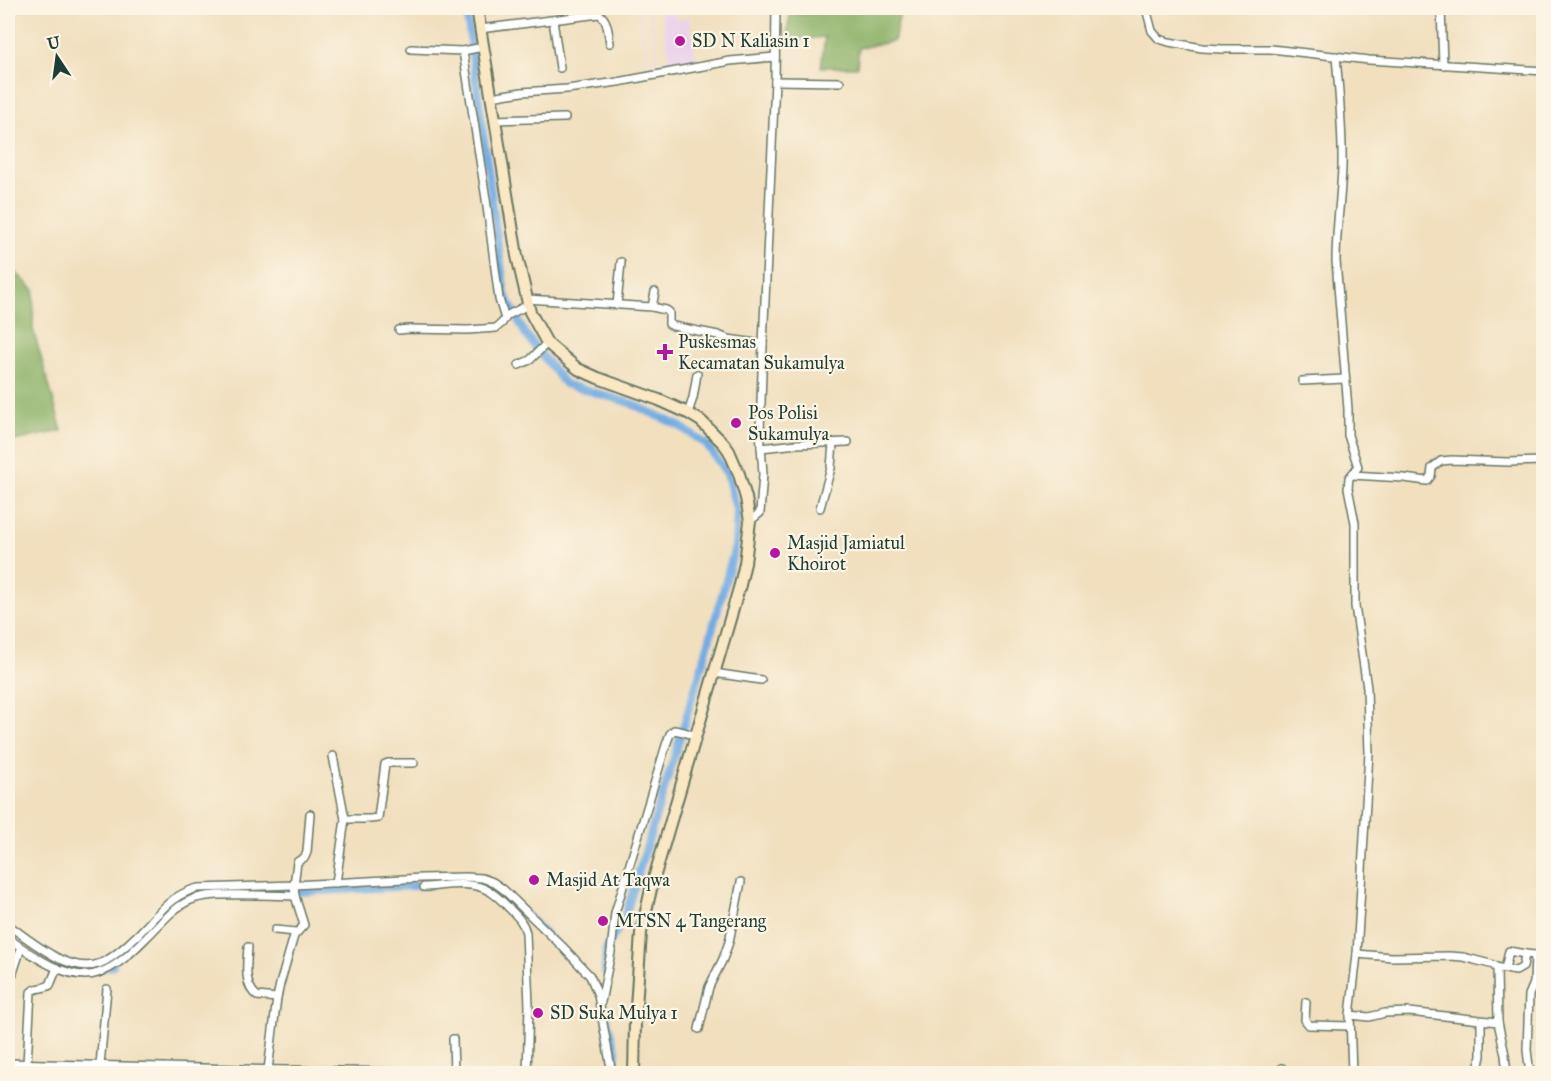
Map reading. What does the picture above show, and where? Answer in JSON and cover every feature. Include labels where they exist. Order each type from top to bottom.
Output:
[{"type":"main road","points":[[477,8],[525,305],[545,346],[587,374],[659,399],[701,421],[729,451],[739,474],[750,521],[746,563],[652,885],[641,933],[634,1074]]},
{"type":"street","points":[[750,521],[760,513],[764,474],[761,448],[763,344],[775,81],[776,8]]},
{"type":"street","points":[[1146,8],[1152,31],[1159,39],[1203,48],[1271,49],[1369,60],[1544,70]]},
{"type":"street","points":[[1441,8],[1443,65]]},
{"type":"street","points":[[480,29],[599,14],[606,21],[610,43]]},
{"type":"street","points":[[553,20],[560,68]]},
{"type":"street","points":[[411,49],[465,51],[482,47]]},
{"type":"street","points":[[465,51],[499,299],[505,317]]},
{"type":"street","points":[[1336,56],[1342,141],[1336,261],[1348,435],[1358,467],[1349,478],[1348,488],[1355,523],[1355,606],[1366,688],[1369,753],[1358,954],[1350,1015],[1353,1074]]},
{"type":"street","points":[[491,97],[567,89],[730,61],[775,57]]},
{"type":"street","points":[[775,81],[840,82]]},
{"type":"street","points":[[495,120],[565,118]]},
{"type":"street","points":[[617,305],[621,262]]},
{"type":"street","points":[[652,307],[655,292]]},
{"type":"street","points":[[399,330],[491,329],[500,326],[505,317],[525,305],[617,305],[666,310],[669,312],[669,324],[673,326],[728,339],[763,344]]},
{"type":"street","points":[[519,365],[534,357],[545,346]]},
{"type":"street","points":[[688,413],[697,374]]},
{"type":"street","points":[[1302,381],[1345,379]]},
{"type":"street","points":[[761,448],[848,442]]},
{"type":"street","points":[[820,508],[831,468],[833,443]]},
{"type":"street","points":[[1352,475],[1427,481],[1431,476],[1432,468],[1441,461],[1544,461]]},
{"type":"street","points":[[714,673],[761,680]]},
{"type":"street","points":[[600,1004],[610,960],[615,913],[666,745],[672,731],[696,736]]},
{"type":"street","points":[[333,756],[345,819],[336,883]]},
{"type":"street","points":[[345,819],[378,818],[385,764],[414,763]]},
{"type":"street","points":[[275,930],[296,932],[302,929],[304,924],[295,891],[297,862],[305,857],[307,852],[310,814]]},
{"type":"street","points":[[8,938],[48,965],[80,975],[98,974],[116,964],[137,947],[178,908],[202,896],[295,891],[336,883],[422,878],[482,878],[503,889],[590,976],[596,987],[600,1004],[612,1074]]},
{"type":"street","points":[[699,1029],[709,987],[729,942],[741,882]]},
{"type":"street","points":[[424,887],[472,885],[485,888],[500,899],[524,925],[529,1006],[527,1074]]},
{"type":"street","points":[[8,925],[59,959],[80,966],[88,966],[101,964],[109,959],[146,927],[174,898],[191,889],[205,886],[295,891]]},
{"type":"street","points":[[269,1072],[277,998],[296,932]]},
{"type":"street","points":[[248,947],[247,975],[250,989],[257,996],[277,998]]},
{"type":"street","points":[[12,976],[21,948]]},
{"type":"street","points":[[1505,969],[1509,951],[1544,956]]},
{"type":"street","points":[[1358,954],[1392,957],[1463,957],[1516,971],[1523,967],[1525,954]]},
{"type":"street","points":[[1530,1074],[1527,1050],[1529,995],[1534,983],[1535,955]]},
{"type":"street","points":[[1495,967],[1497,969],[1498,1022],[1507,1074]]},
{"type":"street","points":[[27,1064],[31,992],[50,985],[57,968]]},
{"type":"street","points":[[100,1065],[107,989]]},
{"type":"street","points":[[1306,1002],[1305,1020],[1309,1025],[1350,1026]]},
{"type":"street","points":[[1350,1015],[1369,1017],[1385,1013],[1409,1012],[1498,1022]]},
{"type":"street","points":[[1477,1074],[1481,1056],[1481,1021]]},
{"type":"street","points":[[453,1039],[454,1074]]},
{"type":"street","points":[[8,1064],[100,1065],[269,1072],[447,1074]]},
{"type":"shaded area","name":"SD N Kaliasin 1","points":[[637,8],[649,8],[659,66],[670,64],[660,8],[663,12],[672,11],[673,8],[676,20],[688,18],[687,8],[697,62],[648,71]],"holes":[[[648,9],[657,64],[649,66],[639,11]]]},
{"type":"green space","points":[[819,8],[901,8],[894,41],[859,48],[857,67],[821,67],[825,37],[786,40],[790,15],[817,13]]},
{"type":"green space","points":[[8,265],[34,290],[33,329],[62,431],[8,442]]},
{"type":"waterway","points":[[466,8],[505,295],[526,335],[565,384],[630,403],[678,425],[706,444],[727,474],[737,513],[735,547],[705,656],[625,917],[606,949],[605,972]]},
{"type":"waterway","points":[[468,884],[483,884],[503,895],[573,962]]},
{"type":"waterway","points":[[277,893],[431,885]]},
{"type":"waterway","points":[[73,971],[113,965]]},
{"type":"waterway","points":[[603,1006],[616,1052],[612,1074]]},
{"type":"place","name":"SD N Kaliasin 1","points":[[680,41]]},
{"type":"place","name":"Puskesmas Kecamatan Sukamulya","points":[[665,352]]},
{"type":"place","name":"Pos Polisi Sukamulya","points":[[736,423]]},
{"type":"place","name":"Masjid Jamiatul Khoirot","points":[[775,553]]},
{"type":"place","name":"Masjid At Taqwa","points":[[534,880]]},
{"type":"place","name":"MTSN 4 Tangerang","points":[[603,921]]},
{"type":"place","name":"SD Suka Mulya 1","points":[[538,1013]]}]
